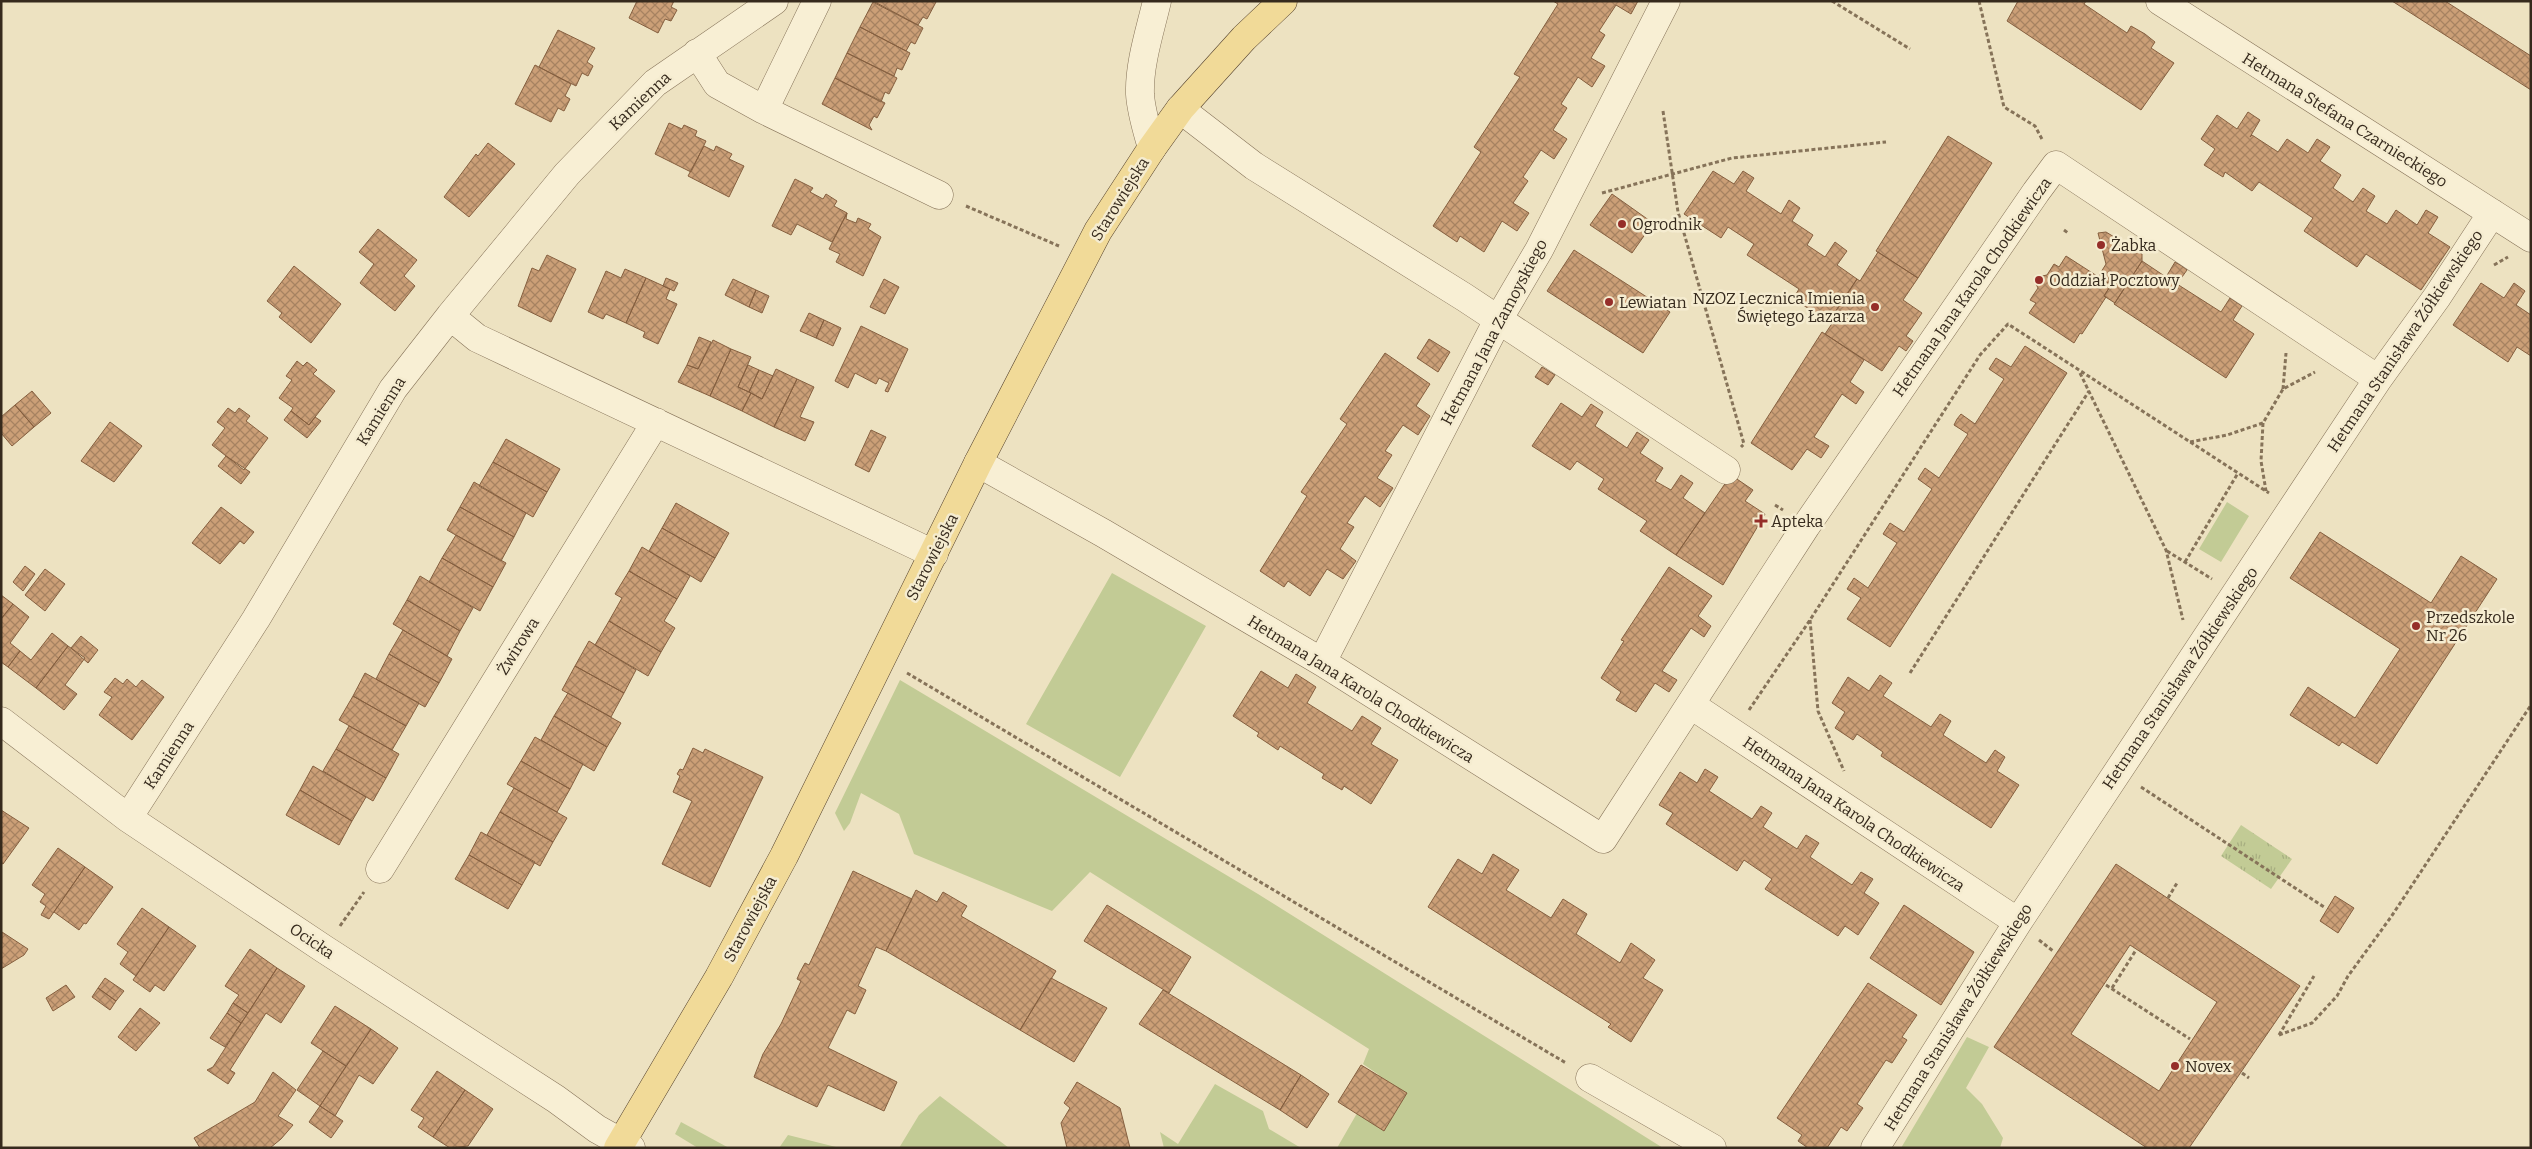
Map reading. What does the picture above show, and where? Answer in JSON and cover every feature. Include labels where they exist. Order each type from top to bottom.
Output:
[{"type":"main road","name":"Starowiejska","points":[[624,1146],[719,978],[784,856],[978,463],[1112,206],[1180,109],[1244,38],[1283,1]]},
{"type":"street","name":"Kamienna","points":[[128,818],[256,620],[393,389],[450,316],[567,174],[655,83],[774,1]]},
{"type":"street","points":[[764,110],[817,1]]},
{"type":"street","points":[[1152,148],[1142,110],[1140,93],[1143,66],[1156,1]]},
{"type":"street","name":"Hetmana Jana Zamoyskiego","points":[[1322,662],[1498,320],[1539,250],[1563,204],[1666,1]]},
{"type":"street","name":"Hetmana Stefana Czarnieckiego","points":[[2160,1],[2531,238]]},
{"type":"street","points":[[697,53],[717,84],[764,110],[939,195]]},
{"type":"street","points":[[1180,109],[1254,166],[1498,320],[1726,470]]},
{"type":"street","name":"Hetmana Jana Karola Chodkiewicza","points":[[978,463],[1322,662],[1603,839],[1806,526],[2056,165],[2378,379]]},
{"type":"street","name":"Hetmana Stanisława Żółkiewskiego","points":[[1875,1148],[2018,922],[2378,379],[2437,297],[2492,213]]},
{"type":"street","points":[[450,316],[477,338],[934,554]]},
{"type":"street","name":"Żwirowa","points":[[380,869],[656,422]]},
{"type":"street","name":"Hetmana Jana Karola Chodkiewicza","points":[[1691,706],[2018,922]]},
{"type":"street","name":"Ocicka","points":[[1,721],[128,818],[324,949],[556,1099],[624,1146]]},
{"type":"street","points":[[1590,1078],[1712,1148]]},
{"type":"path","points":[[1832,1],[1910,49]]},
{"type":"path","points":[[1979,1],[2004,107],[2035,126],[2056,165]]},
{"type":"path","points":[[1663,111],[1680,222],[1744,444],[1726,470]]},
{"type":"path","points":[[1563,204],[1732,158],[1886,142]]},
{"type":"path","points":[[939,195],[1084,257]]},
{"type":"path","points":[[2064,230],[2068,233]]},
{"type":"path","points":[[1733,734],[1810,620],[1980,355],[2008,324],[2292,508]]},
{"type":"path","points":[[2266,491],[2261,461],[2262,423],[2283,389],[2312,373],[2348,359]]},
{"type":"path","points":[[2080,372],[2166,550],[2192,659]]},
{"type":"path","points":[[1910,673],[2089,391]]},
{"type":"path","points":[[2189,442],[2227,435],[2262,423]]},
{"type":"path","points":[[2185,562],[2238,473]]},
{"type":"path","points":[[2166,550],[2236,593]]},
{"type":"path","points":[[1810,620],[1818,711],[1846,775]]},
{"type":"path","points":[[880,660],[922,681],[1590,1078]]},
{"type":"path","points":[[2314,976],[2278,1035],[2312,1023],[2337,996],[2348,976],[2407,893],[2531,705]]},
{"type":"path","points":[[2118,771],[2324,907]]},
{"type":"path","points":[[324,949],[380,869]]},
{"type":"path","points":[[2168,898],[2177,884]]},
{"type":"path","points":[[2112,988],[2136,950]]},
{"type":"path","points":[[2106,985],[2190,1039]]},
{"type":"path","points":[[2242,1073],[2250,1078]]},
{"type":"green space","points":[[2227,502],[2249,516],[2221,562],[2199,549]]},
{"type":"green space","points":[[1112,573],[1206,626],[1120,777],[1026,724]]},
{"type":"green space","points":[[900,680],[1258,894],[1663,1148],[1337,1148],[1379,1075],[1363,1064],[1369,1049],[1090,872],[1052,911],[914,854],[899,814],[861,793],[850,823],[844,831],[835,813]]},
{"type":"green space","points":[[2241,825],[2292,859],[2271,889],[2221,856]]},
{"type":"green space","points":[[1967,1037],[1989,1047],[1966,1088],[1982,1104],[2003,1138],[2000,1148],[1901,1148]]},
{"type":"green space","points":[[1215,1084],[1263,1111],[1269,1129],[1301,1148],[1164,1148],[1160,1132],[1178,1144]]},
{"type":"green space","points":[[940,1096],[1009,1148],[899,1148],[919,1115]]},
{"type":"green space","points":[[681,1122],[729,1148],[698,1148],[675,1134]]},
{"type":"green space","points":[[788,1135],[840,1148],[779,1148]]},
{"type":"building","points":[[637,1],[674,1],[671,7],[677,10],[671,21],[665,19],[658,33],[629,18]]},
{"type":"building","points":[[873,1],[936,2],[927,19],[923,17],[918,25]]},
{"type":"building","points":[[1553,1],[1638,1],[1631,14],[1616,5],[1599,31],[1605,35],[1591,58],[1605,66],[1592,87],[1578,77],[1561,104],[1567,108],[1553,130],[1567,139],[1554,159],[1541,150],[1523,177],[1528,181],[1513,203],[1529,213],[1517,231],[1502,221],[1484,252],[1460,236],[1457,242],[1433,226],[1481,152],[1474,147],[1520,77],[1514,74],[1558,4]]},
{"type":"building","points":[[2018,1],[2086,1],[2084,4],[2127,33],[2131,26],[2145,34],[2155,42],[2151,48],[2174,63],[2141,110],[2007,21]]},
{"type":"building","points":[[2392,1],[2445,1],[2531,56],[2531,90]]},
{"type":"building","points":[[873,2],[923,28],[915,44],[911,42],[906,51],[860,27]]},
{"type":"building","points":[[860,27],[910,53],[902,70],[897,68],[894,76],[847,53]]},
{"type":"building","points":[[558,30],[595,48],[587,62],[593,66],[588,76],[582,73],[576,86],[539,67]]},
{"type":"building","points":[[847,53],[897,78],[889,94],[885,92],[881,102],[835,78]]},
{"type":"building","points":[[535,65],[571,84],[565,96],[570,99],[564,111],[558,108],[551,122],[515,104]]},
{"type":"building","points":[[835,78],[885,103],[877,118],[874,116],[869,125],[872,130],[822,104]]},
{"type":"building","points":[[2248,112],[2260,120],[2250,137],[2252,135],[2278,152],[2287,139],[2308,153],[2317,139],[2330,147],[2320,161],[2341,175],[2333,188],[2353,202],[2363,188],[2375,196],[2366,211],[2387,224],[2396,210],[2417,225],[2426,210],[2438,217],[2428,233],[2450,247],[2421,290],[2366,254],[2357,267],[2304,231],[2313,218],[2259,182],[2252,191],[2225,172],[2223,177],[2204,165],[2215,149],[2201,139],[2217,115],[2237,129]]},
{"type":"building","points":[[669,123],[682,129],[684,125],[697,131],[695,136],[706,141],[691,172],[655,154]]},
{"type":"building","points":[[1948,136],[1992,163],[1918,278],[1876,251]]},
{"type":"building","points":[[488,143],[515,164],[469,217],[444,197],[476,154],[478,156]]},
{"type":"building","points":[[704,146],[714,151],[716,146],[732,154],[729,159],[744,166],[729,197],[688,176]]},
{"type":"building","points":[[1713,171],[1734,184],[1743,171],[1754,178],[1746,191],[1781,214],[1789,200],[1800,208],[1792,221],[1813,235],[1807,245],[1825,257],[1835,242],[1847,251],[1837,265],[1857,279],[1829,321],[1793,299],[1799,289],[1747,255],[1754,244],[1728,227],[1721,238],[1684,214]]},
{"type":"building","points":[[795,179],[813,188],[810,192],[823,199],[826,194],[837,201],[834,206],[847,213],[832,242],[797,224],[791,235],[772,226]]},
{"type":"building","name":"Ogrodnik","points":[[1612,194],[1653,223],[1632,253],[1590,225]]},
{"type":"building","points":[[847,213],[846,219],[856,223],[858,218],[871,224],[868,229],[881,237],[863,276],[836,262],[840,254],[829,249]]},
{"type":"building","points":[[378,229],[417,260],[404,276],[415,286],[395,311],[360,283],[374,264],[359,252]]},
{"type":"building","points":[[2106,232],[2142,254],[2142,261],[2115,303],[2104,296],[2111,285],[2098,277],[2106,264],[2098,233]]},
{"type":"building","name":"Lewiatan","points":[[1574,250],[1670,312],[1643,353],[1547,291]]},
{"type":"building","name":"NZOZ Lecznica Imienia Świętego Łazarza","points":[[1878,252],[1918,278],[1903,300],[1922,313],[1906,336],[1913,341],[1906,351],[1899,346],[1882,371],[1825,334],[1833,322],[1830,320],[1857,279],[1860,281]]},
{"type":"building","points":[[547,255],[576,269],[551,322],[518,306],[532,268],[539,271]]},
{"type":"building","points":[[2066,256],[2111,285],[2104,296],[2106,297],[2074,343],[2029,313],[2036,303],[2030,300],[2038,288],[2036,284],[2042,276],[2047,275],[2054,264],[2059,267]]},
{"type":"building","points":[[2142,261],[2166,277],[2175,262],[2182,266],[2187,270],[2177,284],[2221,312],[2230,298],[2242,306],[2233,320],[2254,334],[2226,378],[2114,304]]},
{"type":"building","points":[[294,266],[341,304],[311,343],[279,317],[282,313],[267,301]]},
{"type":"building","points":[[625,269],[646,278],[626,323],[606,314],[603,319],[588,312],[606,271],[621,278]]},
{"type":"building","points":[[646,278],[670,289],[666,299],[677,304],[658,344],[643,337],[645,332],[626,323]]},
{"type":"building","points":[[666,278],[678,283],[674,291],[663,286]]},
{"type":"building","points":[[733,279],[756,290],[749,307],[725,295]]},
{"type":"building","points":[[884,279],[899,287],[885,314],[870,307]]},
{"type":"building","points":[[2481,283],[2504,298],[2514,283],[2525,291],[2516,305],[2531,315],[2531,356],[2517,347],[2508,362],[2453,325]]},
{"type":"building","points":[[756,290],[769,296],[762,313],[749,307]]},
{"type":"building","points":[[809,313],[824,320],[816,338],[800,331]]},
{"type":"building","points":[[824,320],[841,328],[833,346],[816,338]]},
{"type":"building","points":[[861,326],[908,349],[888,392],[885,391],[889,383],[879,378],[876,384],[855,373],[848,388],[835,381]]},
{"type":"building","points":[[1822,332],[1864,360],[1850,382],[1864,392],[1856,404],[1842,394],[1814,437],[1829,446],[1821,458],[1807,449],[1792,470],[1751,443]]},
{"type":"building","points":[[699,337],[711,342],[698,369],[687,365]]},
{"type":"building","points":[[1429,339],[1450,352],[1438,372],[1417,358]]},
{"type":"building","points":[[713,340],[731,349],[710,396],[678,382],[687,365],[698,369]]},
{"type":"building","points":[[2025,346],[2067,373],[1890,647],[1847,619],[1861,598],[1847,589],[1854,578],[1868,588],[1897,543],[1883,534],[1890,523],[1904,532],[1932,489],[1918,479],[1921,474],[1925,468],[1939,478],[1968,434],[1954,425],[1957,419],[1961,414],[1975,424],[2004,379],[1989,369],[1996,358],[2011,367]]},
{"type":"building","points":[[731,349],[751,357],[738,387],[751,393],[742,411],[710,396]]},
{"type":"building","points":[[1385,353],[1430,384],[1416,406],[1430,416],[1418,435],[1403,425],[1385,451],[1392,455],[1377,478],[1393,488],[1380,507],[1365,496],[1347,523],[1354,527],[1340,549],[1356,561],[1343,579],[1327,569],[1310,596],[1288,581],[1284,587],[1260,571],[1307,496],[1301,492],[1347,424],[1340,419]]},
{"type":"building","points":[[297,361],[303,366],[307,362],[317,370],[313,374],[335,391],[309,425],[291,411],[293,408],[279,398],[292,380],[286,376]]},
{"type":"building","points":[[748,365],[759,370],[749,392],[738,387]]},
{"type":"building","points":[[1542,367],[1555,375],[1548,385],[1535,377]]},
{"type":"building","points":[[776,369],[797,379],[774,427],[742,411],[751,393],[762,399]]},
{"type":"building","points":[[759,370],[773,376],[762,399],[749,392]]},
{"type":"building","points":[[797,379],[814,387],[800,417],[814,422],[805,441],[774,427]]},
{"type":"building","points":[[32,391],[51,413],[34,427],[15,405]]},
{"type":"building","points":[[1561,403],[1582,417],[1591,404],[1603,412],[1595,426],[1627,448],[1637,432],[1649,440],[1640,453],[1663,468],[1655,481],[1671,490],[1681,475],[1693,483],[1683,498],[1705,513],[1676,555],[1640,531],[1647,521],[1598,489],[1604,479],[1577,461],[1570,470],[1532,446]]},
{"type":"building","points":[[15,405],[34,427],[12,446],[1,433],[1,417]]},
{"type":"building","points":[[228,408],[235,413],[239,408],[250,416],[246,421],[268,438],[244,470],[212,445],[225,428],[217,422]]},
{"type":"building","points":[[291,411],[309,425],[315,417],[321,421],[307,438],[284,420]]},
{"type":"building","points":[[110,422],[142,446],[114,482],[81,461]]},
{"type":"building","points":[[871,430],[886,437],[869,472],[855,465]]},
{"type":"building","points":[[506,439],[560,469],[547,492],[493,462]]},
{"type":"building","points":[[226,456],[250,472],[241,484],[218,466]]},
{"type":"building","points":[[493,462],[547,492],[533,517],[479,486]]},
{"type":"building","points":[[1731,475],[1753,490],[1745,501],[1765,514],[1723,585],[1676,555]]},
{"type":"building","points":[[474,482],[526,513],[514,537],[460,507]]},
{"type":"building","points":[[676,503],[729,533],[715,558],[662,528]]},
{"type":"building","points":[[221,507],[254,532],[244,544],[240,541],[220,564],[192,543]]},
{"type":"building","points":[[460,507],[514,537],[501,561],[447,530]]},
{"type":"building","points":[[662,528],[715,558],[701,582],[649,551]]},
{"type":"building","name":"Przedszkole Nr 26","points":[[2320,532],[2431,603],[2461,556],[2497,579],[2377,764],[2342,742],[2339,746],[2290,715],[2308,687],[2355,718],[2400,649],[2290,578]]},
{"type":"building","points":[[456,535],[506,563],[493,587],[442,558]]},
{"type":"building","points":[[642,547],[690,576],[677,599],[629,571]]},
{"type":"building","points":[[442,558],[493,587],[480,611],[429,582]]},
{"type":"building","points":[[25,566],[35,574],[23,591],[13,582]]},
{"type":"building","points":[[1669,567],[1712,596],[1698,616],[1711,626],[1704,637],[1691,628],[1662,671],[1677,680],[1669,692],[1655,683],[1636,712],[1616,700],[1621,692],[1601,678],[1624,641],[1621,640]]},
{"type":"building","points":[[45,569],[65,584],[45,611],[25,595]]},
{"type":"building","points":[[629,571],[677,599],[664,621],[675,628],[661,652],[609,621],[622,598],[615,594]]},
{"type":"building","points":[[420,576],[473,608],[460,631],[407,600]]},
{"type":"building","points":[[1,595],[13,604],[1,619]]},
{"type":"building","points":[[407,600],[460,631],[447,656],[393,624]]},
{"type":"building","points":[[13,604],[29,617],[10,643],[20,651],[8,667],[1,662],[1,619]]},
{"type":"building","points":[[609,621],[661,652],[648,676],[595,645]]},
{"type":"building","points":[[403,630],[452,659],[439,683],[389,654]]},
{"type":"building","points":[[52,633],[68,646],[36,688],[8,667],[20,651],[31,660]]},
{"type":"building","points":[[81,636],[98,650],[88,663],[71,648]]},
{"type":"building","points":[[589,641],[636,670],[624,693],[575,666]]},
{"type":"building","points":[[68,646],[85,658],[65,685],[77,694],[64,710],[36,688]]},
{"type":"building","points":[[389,654],[439,683],[425,707],[376,679]]},
{"type":"building","points":[[575,666],[624,693],[611,717],[562,690]]},
{"type":"building","points":[[1261,671],[1288,688],[1296,674],[1307,681],[1316,687],[1307,703],[1352,731],[1362,716],[1381,728],[1371,744],[1398,760],[1371,804],[1344,786],[1342,790],[1322,778],[1324,774],[1280,746],[1278,750],[1257,736],[1259,733],[1233,716]]},
{"type":"building","points":[[365,673],[419,703],[406,726],[353,696]]},
{"type":"building","points":[[1880,675],[1892,683],[1883,696],[1931,727],[1940,714],[1951,721],[1943,735],[1986,763],[1995,750],[2005,757],[1997,771],[2019,785],[1991,828],[1881,756],[1883,752],[1857,734],[1853,740],[1835,728],[1845,712],[1832,703],[1848,677],[1869,691]]},
{"type":"building","points":[[115,678],[123,684],[127,679],[136,687],[142,680],[164,697],[132,740],[99,715],[112,697],[104,692]]},
{"type":"building","points":[[568,693],[621,723],[607,747],[554,716]]},
{"type":"building","points":[[353,696],[406,726],[392,750],[339,720]]},
{"type":"building","points":[[554,716],[607,747],[594,771],[541,740]]},
{"type":"building","points":[[349,726],[399,754],[386,778],[336,749]]},
{"type":"building","points":[[535,737],[583,764],[570,789],[521,761]]},
{"type":"building","points":[[693,748],[703,753],[705,749],[763,777],[710,887],[662,864],[692,801],[673,792],[680,776],[677,774],[680,769],[683,770]]},
{"type":"building","points":[[336,749],[386,778],[373,801],[323,771]]},
{"type":"building","points":[[521,761],[570,789],[557,812],[507,784]]},
{"type":"building","points":[[313,766],[366,797],[352,821],[300,790]]},
{"type":"building","points":[[1705,769],[1718,777],[1709,791],[1752,819],[1761,806],[1772,813],[1763,827],[1797,849],[1806,835],[1819,843],[1810,857],[1852,885],[1861,872],[1873,879],[1864,893],[1879,903],[1858,935],[1845,926],[1838,936],[1765,889],[1772,879],[1744,860],[1737,871],[1666,824],[1673,813],[1659,805],[1680,772],[1697,783]]},
{"type":"building","points":[[514,788],[567,818],[553,842],[500,812]]},
{"type":"building","points":[[300,790],[352,821],[339,845],[286,815]]},
{"type":"building","points":[[1,810],[29,828],[3,864],[1,863]]},
{"type":"building","points":[[500,812],[553,842],[540,866],[487,835]]},
{"type":"building","points":[[481,832],[535,862],[522,885],[469,855]]},
{"type":"building","points":[[58,848],[85,867],[49,919],[41,915],[46,906],[40,902],[45,894],[32,885]]},
{"type":"building","points":[[1493,854],[1519,870],[1506,890],[1551,918],[1563,899],[1587,914],[1576,934],[1620,963],[1631,943],[1655,960],[1643,978],[1663,990],[1631,1042],[1608,1027],[1611,1024],[1428,907],[1458,859],[1482,874]]},
{"type":"building","points":[[469,855],[522,885],[508,909],[455,879]]},
{"type":"building","points":[[2116,864],[2300,986],[2189,1148],[2147,1148],[1994,1047]],"holes":[[[2130,945],[2217,1002],[2159,1091],[2071,1034]]]},
{"type":"building","points":[[85,867],[113,887],[86,924],[84,923],[79,930],[54,912]]},
{"type":"building","points":[[853,871],[912,899],[886,951],[876,947],[858,986],[866,990],[855,1014],[847,1010],[828,1048],[897,1082],[884,1111],[828,1085],[817,1107],[754,1077],[763,1054],[781,1024],[801,981],[797,979],[800,972],[805,963],[809,965]]},
{"type":"building","points":[[916,890],[937,902],[943,892],[967,906],[961,916],[1056,971],[1020,1030],[886,951]]},
{"type":"building","points":[[2335,896],[2354,908],[2338,933],[2320,921]]},
{"type":"building","points":[[1107,905],[1191,957],[1169,993],[1084,941]]},
{"type":"building","points":[[1904,905],[1974,952],[1941,1005],[1870,958]]},
{"type":"building","points":[[142,908],[169,927],[136,976],[120,964],[128,952],[117,944]]},
{"type":"building","points":[[169,927],[196,946],[164,991],[155,985],[150,992],[133,980]]},
{"type":"building","points":[[2,932],[28,949],[24,955],[1,969]]},
{"type":"building","points":[[250,949],[277,968],[248,1013],[233,1003],[239,995],[225,986]]},
{"type":"building","points":[[277,968],[305,986],[281,1023],[266,1013],[230,1070],[235,1073],[228,1084],[207,1070],[213,1067]]},
{"type":"building","points":[[105,978],[124,991],[116,1001],[98,988]]},
{"type":"building","points":[[1051,978],[1107,1008],[1074,1062],[1020,1030]]},
{"type":"building","points":[[1868,983],[1917,1015],[1902,1037],[1907,1040],[1892,1063],[1886,1060],[1857,1104],[1863,1108],[1847,1131],[1841,1127],[1827,1148],[1808,1148],[1798,1141],[1802,1135],[1777,1118]]},
{"type":"building","points":[[66,985],[75,997],[53,1011],[46,998]]},
{"type":"building","points":[[98,988],[116,1001],[110,1010],[92,997]]},
{"type":"building","points":[[1163,990],[1301,1075],[1280,1110],[1139,1024]]},
{"type":"building","points":[[233,1003],[248,1013],[241,1023],[227,1013]]},
{"type":"building","points":[[335,1006],[371,1029],[346,1066],[311,1043]]},
{"type":"building","points":[[140,1008],[160,1023],[136,1051],[118,1037]]},
{"type":"building","points":[[227,1013],[241,1023],[225,1047],[210,1038]]},
{"type":"building","points":[[371,1029],[398,1048],[373,1084],[359,1075],[335,1116],[320,1106]]},
{"type":"building","points":[[323,1051],[346,1066],[320,1106],[297,1090]]},
{"type":"building","points":[[1361,1065],[1407,1093],[1384,1131],[1338,1102]]},
{"type":"building","points":[[437,1071],[465,1090],[433,1137],[418,1127],[424,1118],[411,1110]]},
{"type":"building","points":[[273,1072],[296,1090],[278,1116],[293,1125],[281,1139],[270,1148],[200,1148],[194,1138],[255,1102]]},
{"type":"building","points":[[1301,1075],[1329,1094],[1307,1128],[1280,1110]]},
{"type":"building","points":[[1077,1082],[1120,1108],[1130,1148],[1067,1148],[1061,1123],[1070,1108],[1064,1103]]},
{"type":"building","points":[[465,1090],[493,1109],[468,1146],[450,1148],[433,1137]]},
{"type":"building","points":[[320,1106],[343,1121],[331,1138],[309,1122]]},
{"type":"place","name":"Ogrodnik","points":[[1622,224]]},
{"type":"place","name":"Żabka","points":[[2101,245]]},
{"type":"place","name":"Oddział Pocztowy","points":[[2039,280]]},
{"type":"place","name":"Lewiatan","points":[[1609,302]]},
{"type":"place","name":"NZOZ Lecznica Imienia Świętego Łazarza","points":[[1875,307]]},
{"type":"place","name":"Apteka","points":[[1761,521]]},
{"type":"place","name":"Przedszkole Nr 26","points":[[2416,626]]},
{"type":"place","name":"Novex","points":[[2175,1066]]}]
